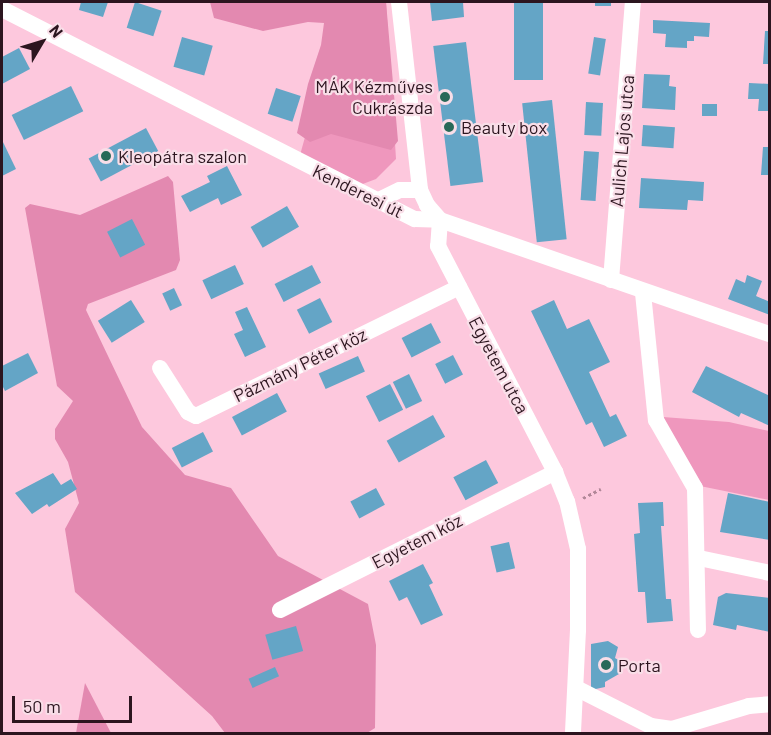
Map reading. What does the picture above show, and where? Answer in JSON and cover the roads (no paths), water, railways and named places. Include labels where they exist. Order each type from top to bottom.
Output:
[{"type":"street","points":[[399,2],[420,190],[427,205],[440,220]]},
{"type":"street","name":"Aulich Lajos utca","points":[[611,280],[633,2]]},
{"type":"street","name":"Kenderesi út","points":[[2,9],[415,219],[440,220],[644,293],[770,334]]},
{"type":"street","points":[[377,201],[400,190],[420,190]]},
{"type":"street","name":"Egyetem utca","points":[[440,220],[438,246],[555,472],[567,501],[578,549],[578,630],[573,734]]},
{"type":"street","name":"Pázmány Péter köz","points":[[160,368],[188,412],[196,416],[459,287]]},
{"type":"street","points":[[644,293],[656,420],[695,488],[699,558],[698,630]]},
{"type":"street","name":"Egyetem köz","points":[[280,610],[555,472]]},
{"type":"street","points":[[699,558],[770,573]]},
{"type":"street","points":[[576,688],[651,726],[672,729],[749,706],[770,704]]},
{"type":"place","name":"MÁK Kézműves Cukrászda","points":[[445,97]]},
{"type":"place","name":"Beauty box","points":[[449,127]]},
{"type":"place","name":"Kleopátra szalon","points":[[106,156]]},
{"type":"place","name":"Porta","points":[[606,665]]}]
